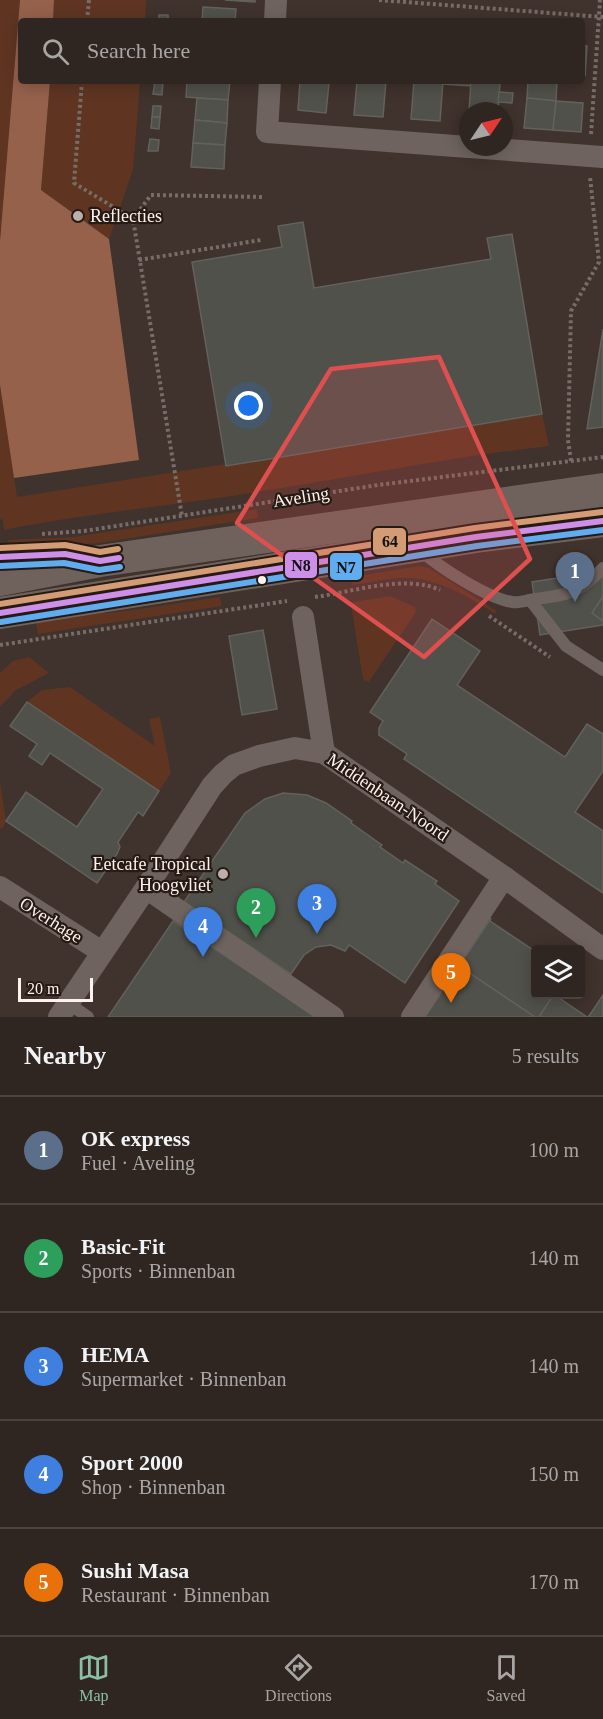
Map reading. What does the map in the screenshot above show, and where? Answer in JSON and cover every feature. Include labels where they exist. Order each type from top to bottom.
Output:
[{"type":"main road","name":"Aveling","points":[[0,580],[100,561],[603,489]]},
{"type":"main road","points":[[0,613],[417,547],[603,521]]},
{"type":"street","points":[[275,18],[276,0]]},
{"type":"street","points":[[270,84],[267,132],[459,146]]},
{"type":"street","points":[[513,150],[596,156]]},
{"type":"street","points":[[303,617],[324,753]]},
{"type":"street","name":"Middenbaan-Noord","points":[[64,1010],[212,786],[234,765],[259,756],[295,748],[324,753],[504,877],[603,949]]},
{"type":"street","points":[[412,1017],[504,877]]},
{"type":"street","name":"Overhage","points":[[0,887],[102,952]]},
{"type":"street","points":[[146,888],[333,1017]]},
{"type":"lane","points":[[417,547],[429,558],[488,594],[513,602],[569,594],[590,583],[603,568]]},
{"type":"lane","name":"Aveling","points":[[0,557],[65,554],[100,561]]},
{"type":"lane","points":[[530,600],[566,646],[603,670]]},
{"type":"lane","points":[[64,1010],[88,1017]]},
{"type":"path","points":[[87,18],[89,0]]},
{"type":"path","points":[[379,0],[601,16]]},
{"type":"path","points":[[571,461],[568,440],[571,311],[599,262],[596,156],[600,0]]},
{"type":"path","points":[[82,84],[74,183],[134,219]]},
{"type":"path","points":[[182,516],[134,219],[151,195],[264,197]]},
{"type":"path","points":[[140,260],[261,240]]},
{"type":"path","name":"Aveling","points":[[32,535],[84,531],[378,486],[603,457]]},
{"type":"highlighted area","points":[[439,357],[530,559],[424,657],[237,523],[331,369]]},
{"type":"shaded area","points":[[0,0],[20,0],[18,18],[0,241]]},
{"type":"shaded area","points":[[20,0],[54,0],[53,18],[19,18]]},
{"type":"shaded area","points":[[54,0],[146,0],[145,18],[53,18]]},
{"type":"shaded area","points":[[18,24],[18,84],[50,84],[41,190],[109,239],[139,460],[14,478],[0,385],[0,241]]},
{"type":"shaded area","points":[[50,84],[140,84],[133,170],[109,239],[41,190]]},
{"type":"shaded area","points":[[0,385],[17,497],[542,414],[549,446],[4,530],[3,520],[0,519]]},
{"type":"shaded area","points":[[257,509],[258,518],[99,543],[15,549],[7,540],[73,537]]},
{"type":"shaded area","points":[[419,566],[429,568],[497,611],[495,614],[450,588],[425,580],[399,578],[352,585],[351,577]]},
{"type":"shaded area","points":[[390,596],[415,607],[416,612],[369,682],[365,681],[351,605],[353,602]]},
{"type":"shaded area","points":[[220,597],[222,606],[38,634],[35,617],[64,612],[107,613]]},
{"type":"shaded area","points":[[29,657],[49,673],[16,690],[0,707],[0,673],[13,661]]},
{"type":"shaded area","points":[[70,687],[155,746],[149,719],[160,717],[171,773],[159,791],[27,702],[42,690]]},
{"type":"shaded area","points":[[0,782],[6,821],[2,829],[0,828]]},
{"type":"building","points":[[225,0],[255,0],[255,2]]},
{"type":"building","points":[[203,7],[236,9],[235,18],[202,18]]},
{"type":"building","points":[[159,15],[168,15],[168,18],[159,18]]},
{"type":"building","points":[[585,46],[587,46],[585,76]]},
{"type":"building","points":[[155,84],[163,84],[162,95],[153,94]]},
{"type":"building","points":[[187,84],[230,84],[228,100],[186,97]]},
{"type":"building","points":[[300,84],[329,84],[326,113],[298,110]]},
{"type":"building","points":[[357,84],[386,84],[383,117],[354,115]]},
{"type":"building","points":[[414,84],[443,84],[440,121],[411,119]]},
{"type":"building","points":[[443,84],[471,84],[471,86]]},
{"type":"building","points":[[471,84],[500,84],[499,102],[470,102]]},
{"type":"building","points":[[528,84],[557,84],[556,101],[527,98]]},
{"type":"building","points":[[499,92],[513,93],[512,102],[498,102]]},
{"type":"building","points":[[197,98],[228,100],[227,123],[195,120]]},
{"type":"building","points":[[527,98],[556,101],[553,130],[524,128]]},
{"type":"building","points":[[556,101],[583,103],[581,132],[553,130]]},
{"type":"building","points":[[153,106],[161,106],[160,117],[152,117]]},
{"type":"building","points":[[152,117],[160,117],[159,129],[151,128]]},
{"type":"building","points":[[195,120],[227,123],[225,145],[193,143]]},
{"type":"building","points":[[150,139],[159,140],[158,151],[148,151]]},
{"type":"building","points":[[193,143],[225,145],[224,169],[191,167]]},
{"type":"building","points":[[303,222],[314,288],[491,259],[487,238],[512,234],[542,414],[226,466],[192,262],[282,247],[278,226]]},
{"type":"building","points":[[603,329],[603,427],[587,429]]},
{"type":"building","points":[[603,571],[603,625],[540,635],[532,582]]},
{"type":"building","points":[[603,596],[603,621],[592,613]]},
{"type":"building","points":[[432,619],[480,651],[457,685],[565,757],[587,724],[603,734],[603,771],[575,812],[603,831],[603,893],[404,759],[407,754],[379,735],[379,728],[383,721],[370,712]]},
{"type":"building","points":[[263,630],[277,709],[242,715],[229,636]]},
{"type":"building","points":[[27,702],[159,791],[143,816],[138,812],[118,842],[120,847],[117,854],[97,883],[6,821],[26,792],[77,827],[103,789],[50,753],[42,765],[29,756],[37,744],[10,726]]},
{"type":"building","points":[[283,793],[307,795],[326,803],[382,845],[380,847],[403,863],[405,860],[437,881],[435,884],[459,901],[405,983],[349,945],[345,951],[331,945],[316,947],[304,955],[291,974],[184,902],[245,813],[265,799]]},
{"type":"building","points":[[491,918],[490,921],[531,949],[531,999],[551,999],[539,1017],[535,1017],[459,966]]},
{"type":"building","points":[[173,921],[316,1017],[108,1017]]},
{"type":"building","points":[[459,966],[535,1017],[425,1017]]},
{"type":"building","points":[[603,995],[603,1017],[588,1017],[591,1013]]},
{"type":"building","points":[[551,999],[561,999],[587,1017],[539,1017]]},
{"type":"transit line","name":"64","points":[[0,604],[475,528],[602,512]]},
{"type":"transit line","name":"N8","points":[[0,613],[476,537],[603,521]]},
{"type":"transit line","name":"N7","points":[[1,622],[477,546],[603,530]]},
{"type":"transit line","name":"64","points":[[0,548],[65,545],[100,552],[118,549]]},
{"type":"transit line","name":"N8","points":[[0,557],[65,554],[100,561],[119,558]]},
{"type":"transit line","name":"N7","points":[[0,566],[64,563],[99,570],[120,567]]},
{"type":"place","name":"Reflecties","points":[[78,216]]},
{"type":"place","name":"OK express","points":[[575,602]]},
{"type":"place","name":"Eetcafe Tropical Hoogvliet","points":[[223,874]]},
{"type":"place","name":"HEMA","points":[[317,934]]},
{"type":"place","name":"Basic-Fit","points":[[256,938]]},
{"type":"place","name":"Sport 2000","points":[[203,957]]},
{"type":"place","name":"Sushi Masa","points":[[451,1003]]}]
